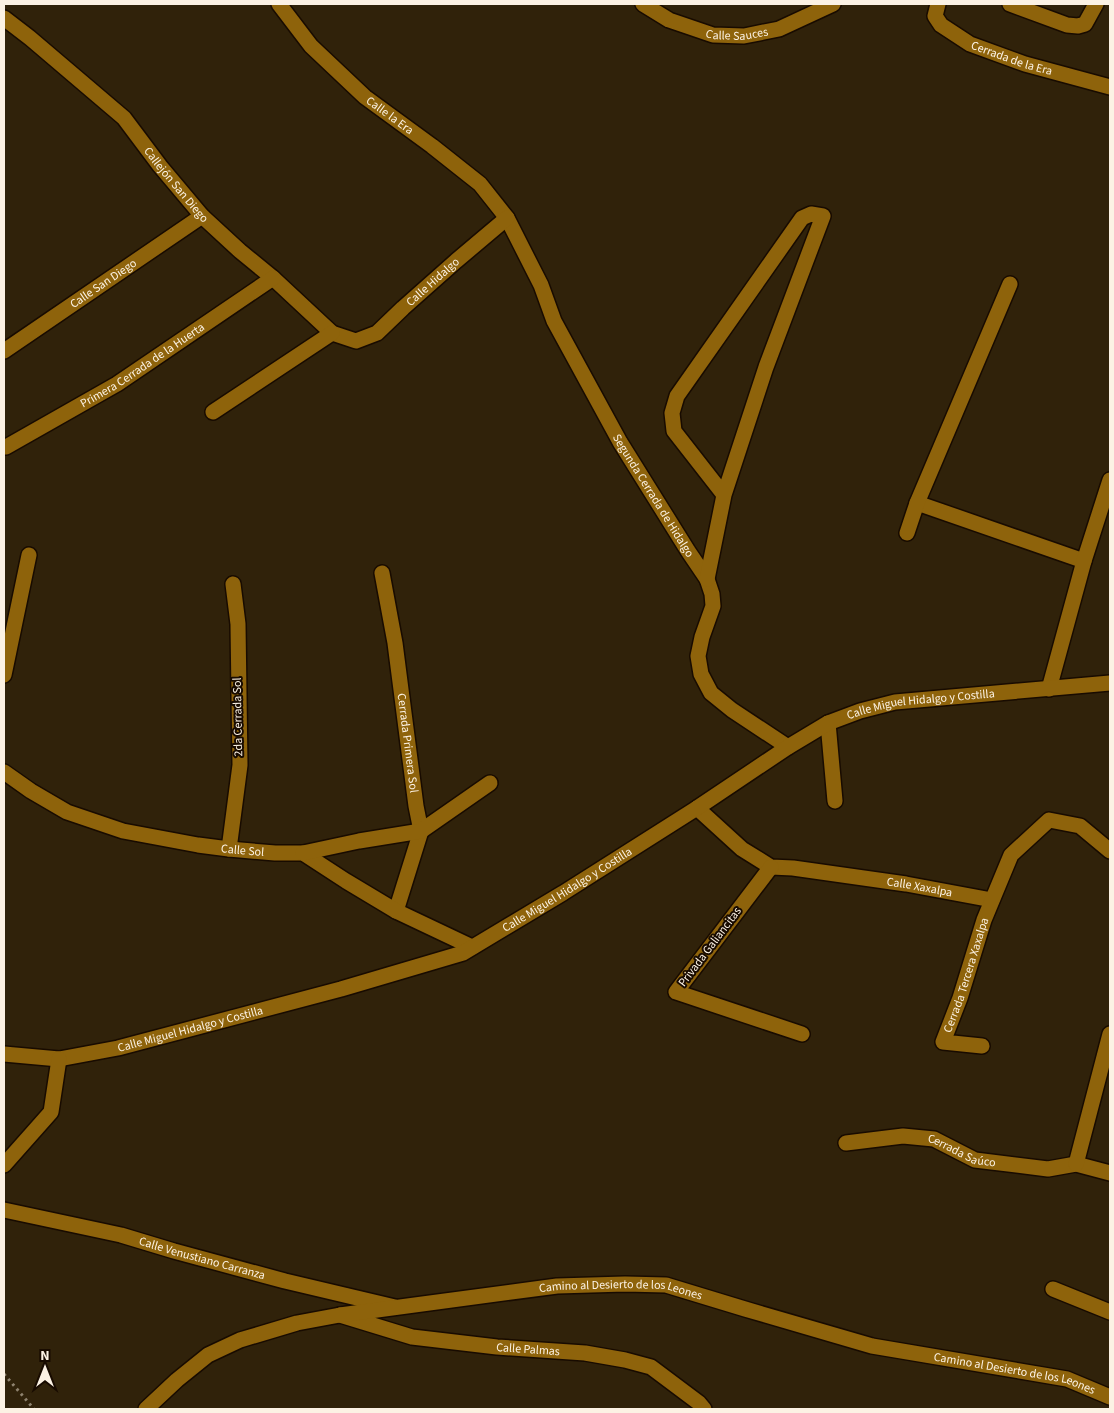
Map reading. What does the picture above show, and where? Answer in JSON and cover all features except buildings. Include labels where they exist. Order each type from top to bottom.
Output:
[{"type":"street","name":"Calle la Era","points":[[279,4],[311,46],[365,97],[480,184],[508,218]]},
{"type":"street","name":"Calle Sauces","points":[[643,4],[669,20],[713,35],[744,36],[779,29],[833,4]]},
{"type":"street","name":"Cerrada de la Era","points":[[938,4],[935,16],[941,25],[970,44],[1025,64],[1110,87]]},
{"type":"street","points":[[1010,4],[1067,26],[1085,24],[1096,4]]},
{"type":"street","name":"Callejón San Diego","points":[[4,18],[124,118],[160,166],[202,216],[240,251],[273,278],[332,333],[356,340]]},
{"type":"street","points":[[707,579],[724,495],[766,367],[822,216],[811,214],[802,218],[677,396],[672,413],[674,431],[724,495]]},
{"type":"street","name":"Calle San Diego","points":[[4,351],[202,216]]},
{"type":"street","name":"Calle Hidalgo","points":[[356,340],[377,333],[449,266],[508,218]]},
{"type":"street","name":"Segunda Cerrada de Hidalgo","points":[[508,218],[541,285],[554,321],[620,442],[707,579],[712,594],[713,606],[702,637],[698,656],[701,674],[711,693],[732,710],[788,747]]},
{"type":"street","name":"Primera Cerrada de la Huerta","points":[[6,447],[116,384],[273,278]]},
{"type":"street","points":[[907,533],[917,503],[1010,284]]},
{"type":"street","points":[[213,412],[332,333]]},
{"type":"street","points":[[1049,689],[1084,560],[1110,480]]},
{"type":"street","points":[[917,503],[1084,560]]},
{"type":"street","points":[[4,675],[29,555]]},
{"type":"street","name":"Cerrada Primera Sol","points":[[382,573],[395,643],[416,806],[421,831],[396,911]]},
{"type":"street","name":"2da Cerrada Sol","points":[[229,849],[240,764],[238,624],[233,584]]},
{"type":"street","name":"Calle Miguel Hidalgo y Costilla","points":[[4,1054],[59,1059],[118,1048],[341,989],[463,953],[563,893],[697,808],[788,747],[828,723],[860,711],[895,702],[1110,684]]},
{"type":"street","points":[[828,723],[835,801]]},
{"type":"street","name":"Calle Sol","points":[[4,772],[31,792],[67,812],[122,831],[198,845],[276,853],[303,853],[358,841],[421,831]]},
{"type":"street","points":[[421,831],[490,784]]},
{"type":"street","name":"Calle Xaxalpa","points":[[697,808],[742,849],[771,867],[793,868],[906,884],[992,900]]},
{"type":"street","points":[[992,900],[1011,855],[1049,820],[1080,826],[1110,851]]},
{"type":"street","points":[[303,853],[396,911],[472,947]]},
{"type":"street","name":"Privada Galiancitas","points":[[771,867],[676,992],[802,1034]]},
{"type":"street","name":"Cerrada Tercera Xaxalpa","points":[[982,1046],[943,1042],[960,998],[992,900]]},
{"type":"street","points":[[1110,1034],[1076,1164],[1110,1173]]},
{"type":"street","points":[[4,1165],[51,1112],[59,1059]]},
{"type":"street","name":"Cerrada Saúco","points":[[846,1143],[903,1136],[934,1138],[975,1160],[1048,1169],[1076,1164]]},
{"type":"street","name":"Calle Venustiano Carranza","points":[[4,1210],[121,1235],[285,1281],[398,1308]]},
{"type":"street","name":"Camino al Desierto de los Leones","points":[[146,1409],[177,1380],[208,1355],[240,1340],[297,1323],[340,1315],[557,1286],[625,1284],[666,1285],[872,1346],[1066,1379],[1110,1397]]},
{"type":"street","points":[[1053,1289],[1110,1312]]},
{"type":"street","name":"Calle Palmas","points":[[340,1315],[412,1337],[497,1347],[584,1353],[625,1360],[651,1367],[699,1403],[704,1409]]},
{"type":"path","points":[[4,1374],[34,1409]]}]
